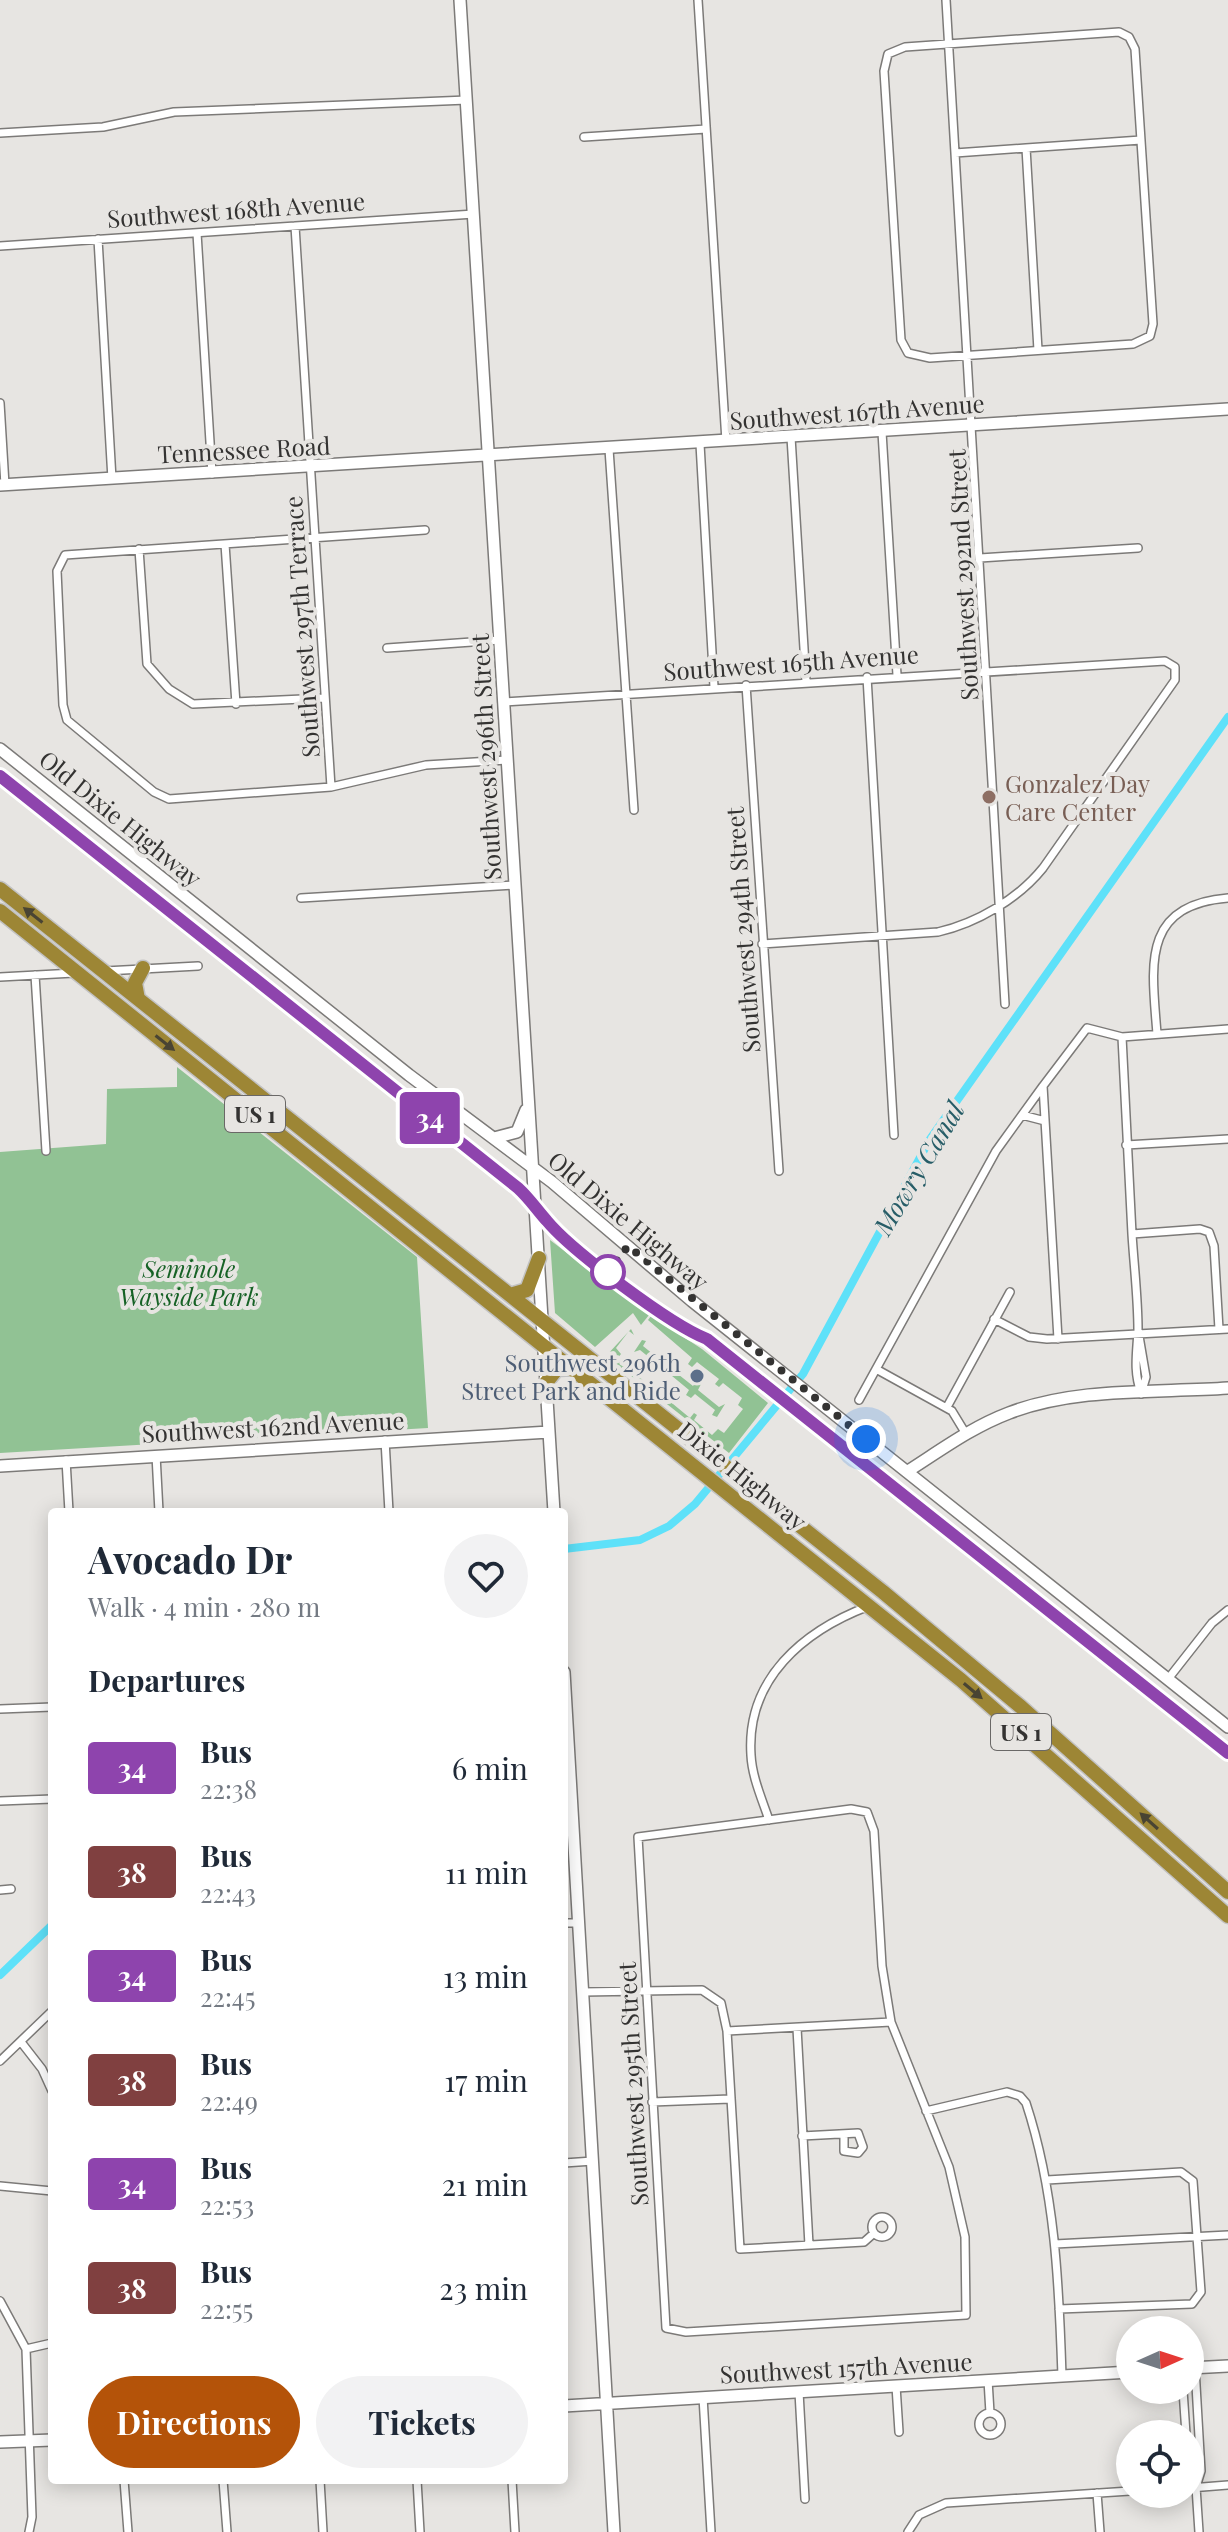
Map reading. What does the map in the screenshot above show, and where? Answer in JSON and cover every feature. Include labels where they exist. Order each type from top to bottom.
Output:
[{"type":"highway","name":"US 1","points":[[0,889],[142,1002]]},
{"type":"highway","name":"US 1","points":[[0,911],[76,972]]},
{"type":"highway","points":[[36,940],[51,941],[89,967],[103,971]]},
{"type":"highway","points":[[76,972],[92,974],[130,1004],[142,1002],[136,978],[143,968]]},
{"type":"highway","name":"Dixie Highway","points":[[76,972],[780,1533],[1139,1836],[1228,1916]]},
{"type":"highway","name":"Dixie Highway","points":[[142,1002],[883,1592],[975,1668],[1228,1894]]},
{"type":"highway","points":[[214,1082],[240,1092],[308,1145],[319,1142]]},
{"type":"highway","points":[[315,1163],[329,1161],[390,1211],[416,1220]]},
{"type":"highway","points":[[405,1234],[430,1244],[518,1313],[541,1318]]},
{"type":"highway","points":[[510,1295],[527,1290],[539,1258]]},
{"type":"highway","points":[[542,1343],[562,1347],[652,1418],[674,1425]]},
{"type":"highway","points":[[545,1384],[557,1369],[573,1368]]},
{"type":"highway","points":[[780,1533],[812,1547],[863,1588],[883,1592]]},
{"type":"highway","points":[[869,1606],[881,1605],[952,1661],[975,1668]]},
{"type":"highway","points":[[1139,1836],[1168,1853],[1215,1893],[1228,1894]]},
{"type":"street","name":"Southwest 296th Street","points":[[460,0],[554,1508]]},
{"type":"street","points":[[698,0],[726,442]]},
{"type":"street","name":"Southwest 292nd Street","points":[[946,0],[988,671],[1005,1004]]},
{"type":"street","points":[[1125,34],[1135,49],[1152,332],[1138,344],[914,357],[901,340],[885,59],[897,48],[949,44],[1125,34]]},
{"type":"street","points":[[0,133],[103,127],[174,112],[467,100]]},
{"type":"street","points":[[584,137],[706,129]]},
{"type":"street","points":[[955,153],[1141,140]]},
{"type":"street","points":[[1026,148],[1038,350]]},
{"type":"street","name":"Southwest 168th Avenue","points":[[0,246],[474,214]]},
{"type":"street","name":"Southwest 297th Terrace","points":[[295,226],[331,787]]},
{"type":"street","points":[[197,233],[212,474]]},
{"type":"street","points":[[98,239],[112,479]]},
{"type":"street","points":[[0,403],[2,485]]},
{"type":"street","name":"Southwest 167th Avenue","points":[[489,456],[1228,409]]},
{"type":"street","points":[[882,432],[897,675]]},
{"type":"street","points":[[791,437],[806,681]]},
{"type":"street","points":[[700,444],[714,687]]},
{"type":"street","points":[[609,449],[634,810]]},
{"type":"street","name":"Tennessee Road","points":[[2,485],[489,456]]},
{"type":"street","points":[[425,530],[74,552],[59,561],[63,705],[67,720],[154,792],[169,799],[331,787],[426,765],[507,760]]},
{"type":"street","points":[[225,544],[236,704]]},
{"type":"street","points":[[980,558],[1138,548]]},
{"type":"street","points":[[139,549],[147,664],[169,689],[193,704],[324,698]]},
{"type":"street","points":[[387,648],[500,640]]},
{"type":"street","name":"Southwest 165th Avenue","points":[[504,702],[897,675],[1165,661],[1175,667],[1175,680],[1043,868],[1024,889],[1001,904]]},
{"type":"street","points":[[867,677],[894,1135]]},
{"type":"street","name":"Southwest 294th Street","points":[[746,685],[779,1171]]},
{"type":"street","name":"Old Dixie Highway","points":[[0,749],[397,1065],[560,1189],[789,1377],[1228,1727]]},
{"type":"street","points":[[301,898],[515,885]]},
{"type":"street","points":[[1157,1034],[1153,960],[1161,932],[1176,914],[1192,904],[1228,898]]},
{"type":"street","points":[[762,944],[945,930],[1001,904]]},
{"type":"street","points":[[103,971],[198,966]]},
{"type":"street","points":[[0,977],[76,972]]},
{"type":"street","points":[[35,975],[46,1151]]},
{"type":"street","points":[[859,1400],[996,1151],[1082,1031],[1098,1028],[1122,1037],[1228,1029]]},
{"type":"street","points":[[1122,1037],[1138,1334],[1134,1350],[1135,1378],[1141,1394]]},
{"type":"street","points":[[1043,1086],[1058,1339]]},
{"type":"street","points":[[494,1138],[517,1132],[528,1102]]},
{"type":"street","points":[[1022,1115],[1045,1121]]},
{"type":"street","points":[[1126,1145],[1228,1139]]},
{"type":"street","points":[[536,1202],[560,1189]]},
{"type":"street","points":[[994,1319],[1029,1337],[1058,1339],[1224,1329],[1214,1246],[1209,1232],[1200,1229],[1132,1234]]},
{"type":"street","points":[[947,1407],[1010,1292]]},
{"type":"street","points":[[876,1369],[947,1407],[958,1417],[966,1434]]},
{"type":"street","points":[[908,1471],[966,1434],[1012,1412],[1041,1403],[1228,1388]]},
{"type":"street","name":"Southwest 162nd Avenue","points":[[0,1466],[549,1432]]},
{"type":"street","points":[[385,1440],[389,1508]]},
{"type":"street","points":[[156,1455],[159,1508]]},
{"type":"street","points":[[66,1460],[69,1508]]},
{"type":"street","points":[[869,1606],[805,1642],[772,1670],[750,1724],[751,1757],[769,1820],[851,1809],[867,1812],[874,1831],[882,1966],[891,2022],[926,2111],[1007,2092],[1020,2096],[1034,2129],[1047,2180],[1055,2244],[1062,2376]]},
{"type":"street","points":[[1168,1679],[1212,1623],[1228,1610]]},
{"type":"street","points":[[0,1709],[48,1707]]},
{"type":"street","points":[[568,1739],[614,2532]]},
{"type":"street","points":[[0,1801],[48,1799]]},
{"type":"street","name":"Southwest 295th Street","points":[[769,1820],[638,1837],[666,2328],[686,2332],[966,2315],[965,2237],[949,2167],[926,2111]]},
{"type":"street","points":[[0,1890],[11,1889]]},
{"type":"street","points":[[568,1923],[579,1923]]},
{"type":"street","points":[[583,1992],[632,1989],[646,1994],[702,1990],[721,2003],[727,2031],[740,2249],[864,2242],[873,2234]]},
{"type":"street","points":[[0,2061],[48,2015]]},
{"type":"street","points":[[727,2031],[891,2022]]},
{"type":"street","points":[[797,2028],[809,2245]]},
{"type":"street","points":[[21,2042],[48,2082]]},
{"type":"street","points":[[652,2102],[730,2099]]},
{"type":"street","points":[[802,2136],[844,2136]]},
{"type":"street","points":[[568,2163],[593,2161]]},
{"type":"street","points":[[1047,2180],[1181,2172],[1188,2174],[1193,2181],[1201,2292],[1192,2304],[1059,2309]]},
{"type":"street","points":[[0,2186],[48,2191]]},
{"type":"street","points":[[1055,2244],[1228,2235]]},
{"type":"street","points":[[0,2301],[26,2349],[32,2517],[29,2532]]},
{"type":"street","points":[[26,2349],[48,2344]]},
{"type":"street","points":[[1204,2367],[1228,2366]]},
{"type":"street","name":"Southwest 157th Avenue","points":[[568,2406],[1116,2373]]},
{"type":"street","points":[[988,2380],[990,2413]]},
{"type":"street","points":[[896,2386],[899,2432]]},
{"type":"street","points":[[799,2392],[805,2499]]},
{"type":"street","points":[[703,2397],[711,2532]]},
{"type":"street","points":[[0,2442],[48,2440]]},
{"type":"street","points":[[124,2484],[128,2532]]},
{"type":"street","points":[[223,2484],[227,2532]]},
{"type":"street","points":[[320,2484],[323,2532]]},
{"type":"street","points":[[417,2484],[420,2532]]},
{"type":"street","points":[[512,2484],[515,2532]]},
{"type":"street","points":[[1204,2487],[1228,2485]]},
{"type":"street","points":[[908,2532],[926,2510],[946,2503],[1116,2492]]},
{"type":"street","points":[[1097,2493],[1100,2532]]},
{"type":"street","points":[[1196,2508],[1199,2532]]},
{"type":"green space","name":"Seminole Wayside Park","points":[[177,1067],[417,1257],[428,1428],[0,1453],[0,1152],[106,1144],[107,1089],[177,1087]]},
{"type":"green space","points":[[550,1240],[649,1315],[641,1325],[633,1313],[595,1347],[555,1313]]},
{"type":"green space","points":[[651,1316],[702,1349],[768,1403],[729,1453],[606,1356],[628,1332],[616,1348],[621,1354],[617,1359],[636,1374],[640,1370],[643,1372],[639,1377],[663,1396],[668,1391],[671,1393],[667,1399],[690,1418],[694,1413],[697,1415],[694,1420],[712,1435],[718,1429],[724,1433],[743,1409],[738,1405],[742,1398],[723,1383],[719,1387],[715,1384],[719,1379],[697,1362],[692,1367],[688,1364],[692,1358],[648,1320]]},
{"type":"green space","points":[[642,1340],[646,1341],[643,1346],[664,1363],[669,1358],[673,1362],[669,1367],[693,1386],[697,1381],[701,1384],[698,1390],[719,1407],[725,1404],[717,1417],[712,1415],[715,1410],[695,1394],[691,1398],[686,1395],[689,1390],[666,1371],[662,1375],[658,1372],[661,1367],[640,1350],[634,1352]]},
{"type":"waterway","name":"Mowry Canal","points":[[568,1549],[640,1540],[669,1526],[695,1504],[803,1374],[930,1139],[1228,717]]},
{"type":"waterway","name":"Mowry Canal","points":[[0,1975],[48,1929]]},
{"type":"bus line","name":"34","points":[[0,776],[518,1188],[536,1204],[547,1221],[576,1247],[628,1288],[707,1339],[1228,1753]]},
{"type":"place","name":"Gonzalez Day Care Center","points":[[989,797]]},
{"type":"place","name":"Southwest 296th Street Park and Ride","points":[[697,1376]]},
{"type":"route","points":[[608,1272],[628,1246],[692,1301],[866,1439]]}]
